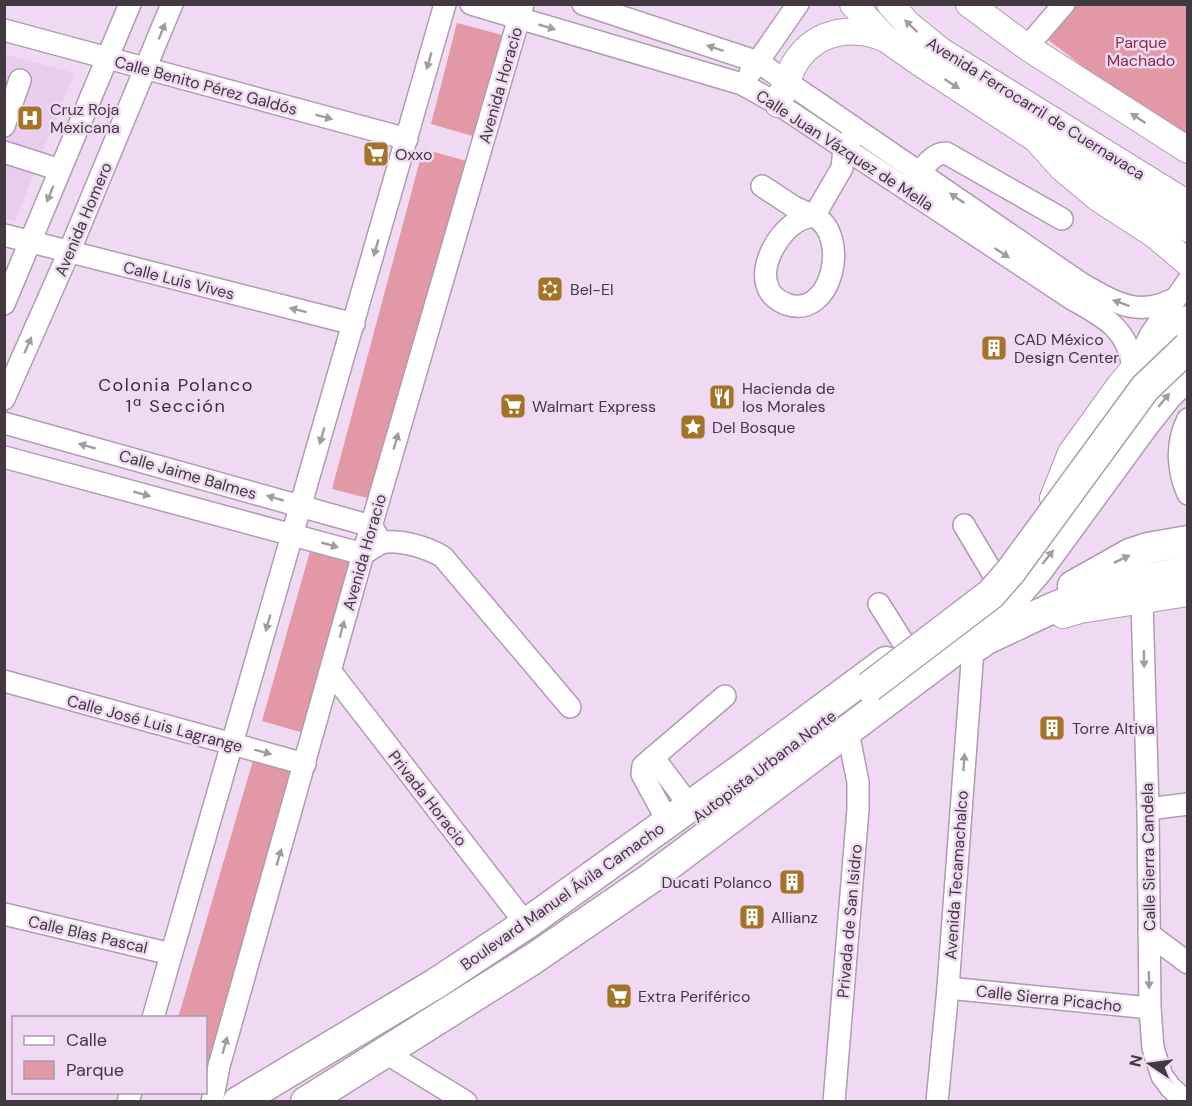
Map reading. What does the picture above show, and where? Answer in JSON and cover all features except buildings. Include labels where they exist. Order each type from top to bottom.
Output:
[{"type":"highway","name":"Boulevard Manuel Ávila Camacho","points":[[238,1101],[435,984],[526,924],[906,647],[959,605],[1017,544],[1053,498],[1129,391],[1151,372],[1188,349]]},
{"type":"highway","name":"Autopista Urbana Norte","points":[[265,1101],[547,926],[837,712],[991,594],[1011,571],[1145,388],[1188,349]]},
{"type":"highway","name":"Autopista Urbana Norte","points":[[306,1101],[533,959],[641,885],[973,645],[1038,569],[1144,424],[1167,395],[1188,374]]},
{"type":"highway","points":[[324,1101],[560,953],[850,742],[973,645],[1011,626],[1088,577],[1130,554],[1148,548],[1188,541]]},
{"type":"highway","points":[[973,645],[1099,590],[1135,580],[1188,571]]},
{"type":"main road","name":"Avenida Ferrocarril de Cuernavaca","points":[[853,4],[886,39],[1036,139],[1062,168],[1109,179],[1188,204]]},
{"type":"main road","name":"Avenida Ferrocarril de Cuernavaca","points":[[890,4],[908,24],[941,51],[1109,179],[1155,235],[1188,263]]},
{"type":"main road","points":[[969,4],[1027,47],[1188,150]]},
{"type":"main road","points":[[782,93],[798,60],[806,50],[826,36],[850,30],[875,34],[886,39]]},
{"type":"main road","points":[[1109,179],[1188,228]]},
{"type":"main road","name":"Boulevard Manuel Ávila Camacho","points":[[1053,498],[1071,453],[1133,368],[1164,338],[1184,299]]},
{"type":"main road","points":[[973,645],[1080,610],[1188,592]]},
{"type":"street","points":[[4,304],[130,4]]},
{"type":"street","name":"Avenida Homero","points":[[4,399],[69,252],[172,4]]},
{"type":"street","points":[[153,1016],[294,535],[445,4]]},
{"type":"street","name":"Calle Juan Vázquez de Mella","points":[[471,4],[521,12],[742,84],[782,93],[857,130],[920,173],[1077,291],[1118,330],[1129,350],[1133,368]]},
{"type":"street","name":"Calle Juan Vázquez de Mella","points":[[583,4],[758,62],[782,93],[844,149],[908,191],[1077,291],[1136,308],[1155,307],[1184,299]]},
{"type":"street","points":[[742,84],[798,4]]},
{"type":"street","points":[[1027,47],[1064,4]]},
{"type":"street","name":"Avenida Horacio","points":[[212,1101],[219,1066],[363,554],[376,534],[521,12]]},
{"type":"street","name":"Calle Benito Pérez Galdós","points":[[4,30],[407,139]]},
{"type":"street","points":[[4,126],[20,80]]},
{"type":"street","points":[[762,186],[794,207],[813,216],[842,168],[844,149],[857,130]]},
{"type":"street","points":[[4,152],[60,170]]},
{"type":"street","points":[[908,191],[933,157],[946,153],[1062,219]]},
{"type":"street","name":"Calle Luis Vives","points":[[4,235],[354,324]]},
{"type":"street","points":[[1188,419],[1180,439],[1179,454],[1180,468],[1188,494]]},
{"type":"street","name":"Calle Jaime Balmes","points":[[4,423],[302,506],[376,534],[429,548],[443,557],[570,707]]},
{"type":"street","name":"Calle Jaime Balmes","points":[[4,457],[363,554]]},
{"type":"street","points":[[964,525],[992,572]]},
{"type":"street","name":"Calle Sierra Candela","points":[[1143,601],[1150,1008],[1153,1048],[1162,1076],[1171,1088],[1187,1101]]},
{"type":"street","points":[[879,604],[906,647]]},
{"type":"street","name":"Avenida Tecamachalco","points":[[937,1101],[948,988],[973,645]]},
{"type":"street","name":"Privada Horacio","points":[[331,672],[526,924]]},
{"type":"street","name":"Calle José Luis Lagrange","points":[[4,681],[305,764]]},
{"type":"street","points":[[679,814],[653,757],[725,696]]},
{"type":"street","name":"Privada de San Isidro","points":[[834,1101],[858,809],[858,782],[850,742]]},
{"type":"street","points":[[1148,809],[1188,804]]},
{"type":"street","name":"Calle Blas Pascal","points":[[4,914],[171,954]]},
{"type":"street","points":[[1149,934],[1188,963]]},
{"type":"street","name":"Calle Sierra Picacho","points":[[948,988],[1150,1008]]},
{"type":"street","points":[[394,1058],[466,1101]]},
{"type":"shaded area","name":"Cruz Roja Mexicana","points":[[4,54],[74,73],[15,221],[5,218]]},
{"type":"green space","name":"Parque Machado","points":[[1070,5],[1187,5],[1187,145],[1043,36]]},
{"type":"green space","points":[[457,23],[502,35],[476,137],[431,124]]},
{"type":"green space","points":[[423,149],[470,162],[379,501],[332,489]]},
{"type":"green space","points":[[312,544],[357,556],[307,734],[262,721]]},
{"type":"green space","points":[[254,757],[303,772],[212,1077],[207,1079],[207,1016],[179,1016]]},
{"type":"place","name":"Cruz Roja Mexicana","points":[[30,118]]},
{"type":"place","name":"Oxxo","points":[[376,154]]},
{"type":"place","name":"Bel-El","points":[[550,289]]},
{"type":"place","name":"CAD México Design Center","points":[[994,348]]},
{"type":"place","name":"Hacienda de los Morales","points":[[722,397]]},
{"type":"place","name":"Walmart Express","points":[[513,406]]},
{"type":"place","name":"Del Bosque","points":[[693,427]]},
{"type":"place","name":"Torre Altiva","points":[[1052,728]]},
{"type":"place","name":"Ducati Polanco","points":[[792,882]]},
{"type":"place","name":"Allianz","points":[[752,917]]},
{"type":"place","name":"Extra Periférico","points":[[619,996]]},
{"type":"district","name":"Colonia Polanco 1ª Sección","points":[[176,395]]}]
